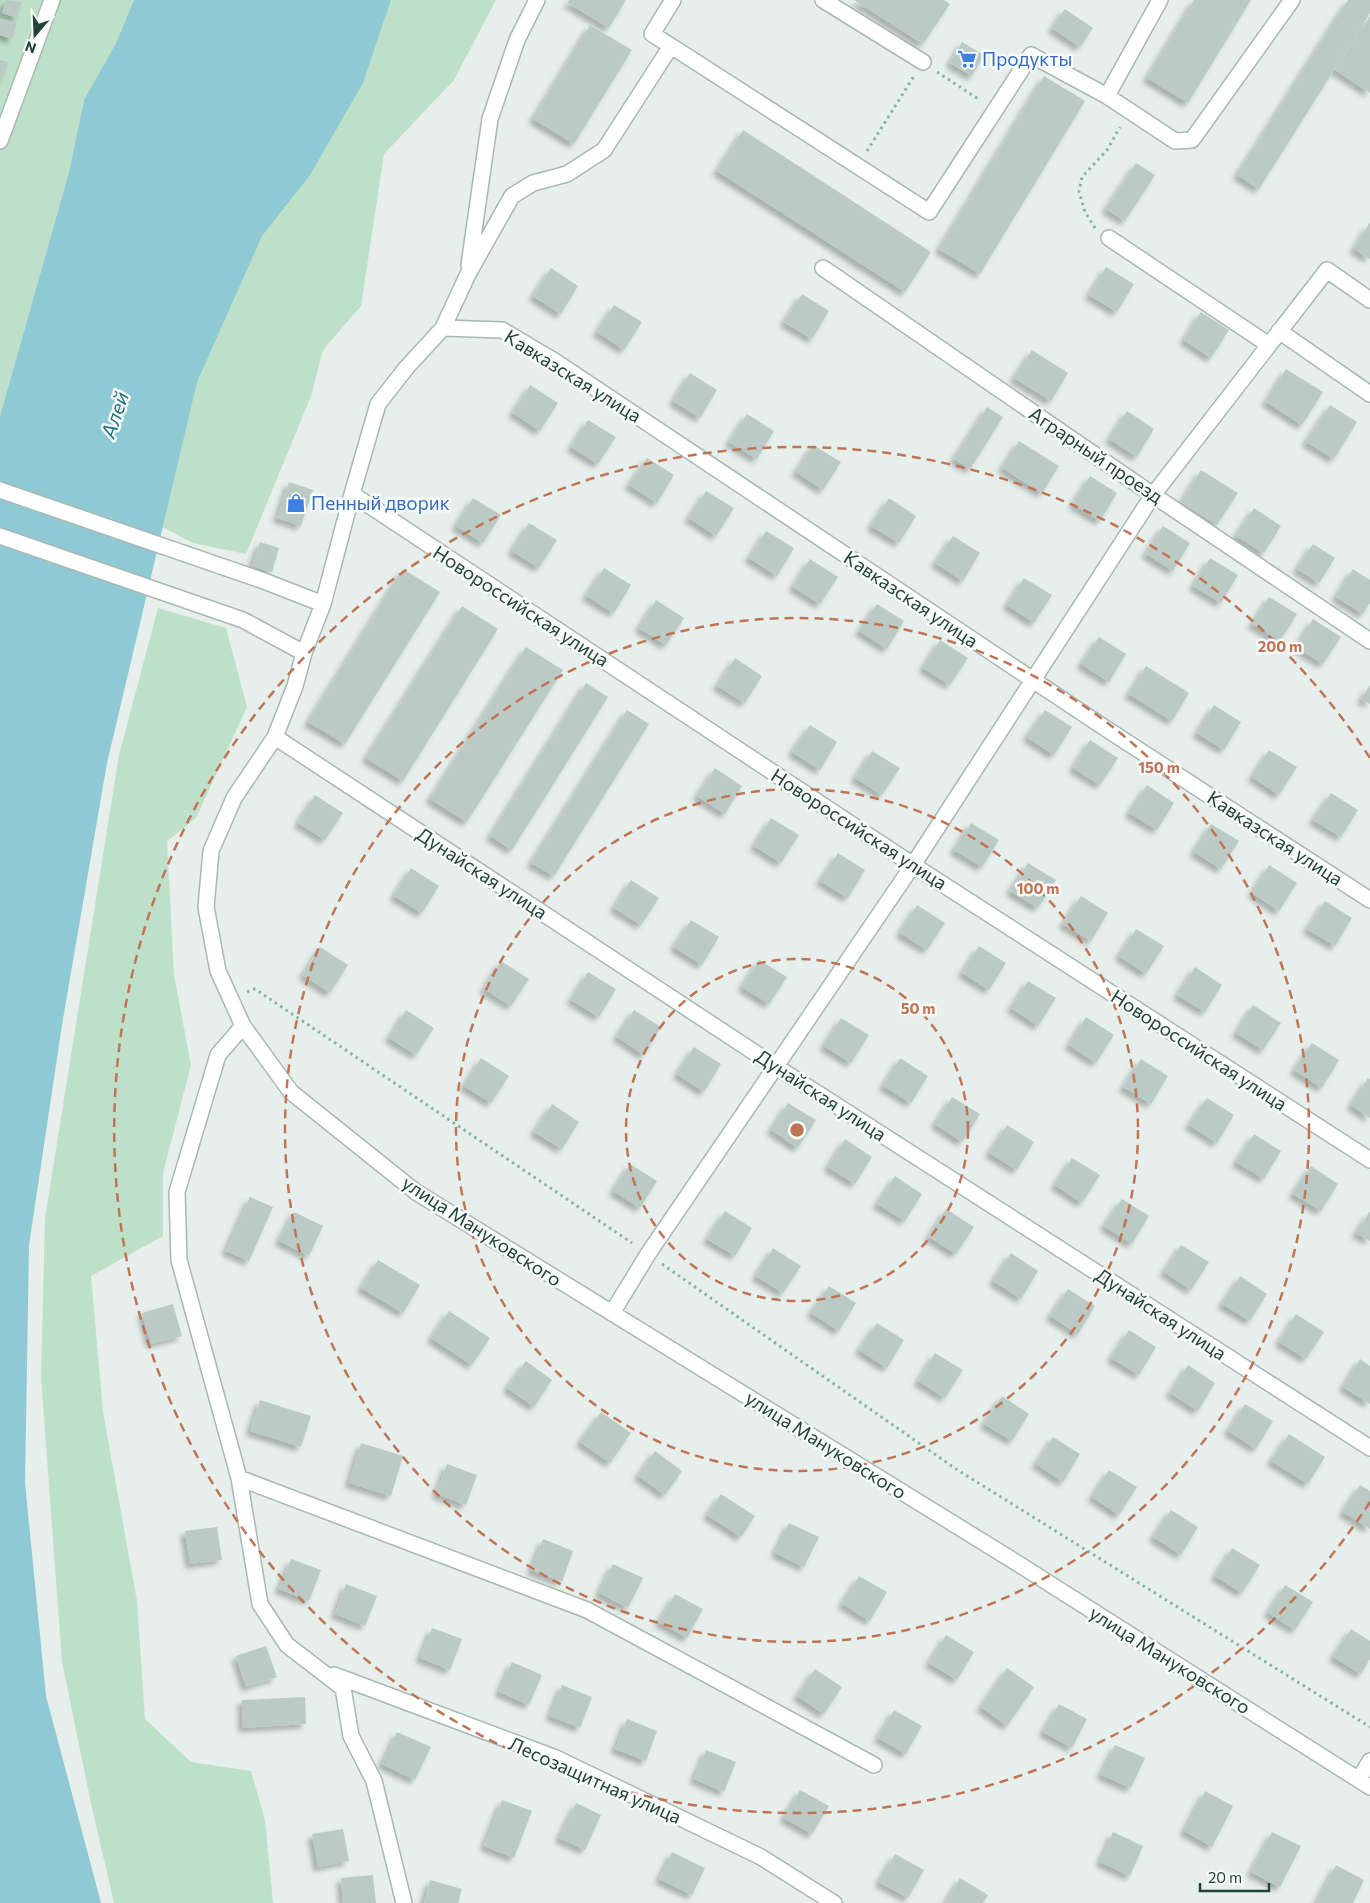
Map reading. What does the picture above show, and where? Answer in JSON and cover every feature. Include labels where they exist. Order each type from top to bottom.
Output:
[{"type":"street","points":[[0,141],[52,0]]},
{"type":"street","points":[[468,274],[490,120],[517,40],[537,0]]},
{"type":"street","points":[[673,0],[652,34],[929,212],[1031,55],[1107,96],[1175,141],[1192,140],[1292,0]]},
{"type":"street","points":[[823,0],[922,62]]},
{"type":"street","points":[[1107,96],[1160,0]]},
{"type":"street","points":[[468,274],[512,196],[533,183],[567,174],[604,150],[672,46]]},
{"type":"street","points":[[1109,238],[1269,345]]},
{"type":"street","name":"Аграрный проезд","points":[[823,268],[1153,495],[1370,641]]},
{"type":"street","points":[[612,1313],[648,1254],[913,865],[1153,495],[1327,270],[1370,300]]},
{"type":"street","name":"улица Мануковского","points":[[468,274],[443,328],[378,404],[323,604],[275,737],[234,798],[211,851],[206,907],[218,971],[243,1026],[291,1092],[416,1192],[992,1548],[1364,1783]]},
{"type":"street","name":"Кавказская улица","points":[[443,328],[502,330],[556,362],[1032,679],[1370,900]]},
{"type":"street","points":[[1279,331],[1370,394]]},
{"type":"street","points":[[0,490],[257,579],[323,604]]},
{"type":"street","name":"Новороссийская улица","points":[[352,494],[913,865],[1370,1160]]},
{"type":"street","points":[[0,536],[243,620],[304,653]]},
{"type":"street","name":"Дунайская улица","points":[[275,737],[775,1066],[1370,1448]]},
{"type":"street","points":[[243,1026],[218,1055],[177,1192],[179,1260],[239,1478],[260,1604],[288,1645],[343,1688],[351,1736],[374,1781],[404,1903]]},
{"type":"street","points":[[239,1478],[587,1610],[874,1765]]},
{"type":"street","name":"Лесозащитная улица","points":[[318,1669],[556,1758],[761,1857],[834,1903]]},
{"type":"street","points":[[1364,1783],[1370,1761]]},
{"type":"path","points":[[858,166],[922,62],[995,110]]},
{"type":"path","points":[[1109,238],[1093,227],[1085,212],[1079,192],[1082,177],[1107,150],[1130,111]]},
{"type":"path","points":[[230,997],[255,989],[648,1254],[956,1469],[1370,1727]]},
{"type":"green space","points":[[0,0],[134,0],[116,43],[84,100],[69,172],[0,416]]},
{"type":"green space","points":[[365,0],[496,0],[454,80],[384,154],[361,306],[323,350],[311,396],[246,554],[193,543],[144,517],[152,475]]},
{"type":"green space","points":[[158,608],[226,628],[247,707],[196,818],[167,841],[174,975],[191,1065],[163,1173],[163,1236],[91,1276],[103,1412],[137,1601],[145,1719],[191,1762],[251,1771],[265,1820],[273,1903],[114,1903],[62,1662],[41,1377],[45,1218],[119,755]]},
{"type":"water","name":"Алей","points":[[134,0],[391,0],[363,83],[310,175],[262,236],[197,382],[107,763],[62,1025],[29,1245],[25,1483],[46,1696],[101,1903],[0,1903],[0,416],[69,172],[84,100],[116,43]]},
{"type":"building","points":[[6,0],[22,2],[17,18],[2,13]]},
{"type":"building","points":[[569,0],[626,0],[609,28],[568,3]]},
{"type":"building","points":[[854,0],[944,0],[950,4],[923,44]]},
{"type":"building","points":[[1194,0],[1251,0],[1188,103],[1147,78]]},
{"type":"building","points":[[1348,0],[1370,0],[1370,13],[1259,189],[1237,175]]},
{"type":"building","points":[[1065,9],[1093,28],[1080,47],[1052,28]]},
{"type":"building","points":[[1370,16],[1370,93],[1335,70]]},
{"type":"building","points":[[1,19],[17,23],[12,39],[0,35]]},
{"type":"building","points":[[590,25],[632,50],[574,144],[533,119]]},
{"type":"building","name":"Продукты","points":[[962,42],[984,55],[972,76],[950,63]]},
{"type":"building","points":[[0,60],[8,62],[3,78],[0,77]]},
{"type":"building","points":[[1044,76],[1085,101],[980,274],[939,249]]},
{"type":"building","points":[[743,130],[931,252],[905,292],[717,171]]},
{"type":"building","points":[[1136,163],[1155,175],[1125,221],[1106,209]]},
{"type":"building","points":[[1370,222],[1370,259],[1354,249]]},
{"type":"building","points":[[1106,267],[1134,284],[1117,312],[1089,295]]},
{"type":"building","points":[[551,268],[578,286],[561,314],[533,296]]},
{"type":"building","points":[[802,294],[829,311],[812,339],[784,322]]},
{"type":"building","points":[[614,305],[642,322],[624,350],[597,332]]},
{"type":"building","points":[[1201,312],[1229,330],[1211,358],[1184,340]]},
{"type":"building","points":[[1032,350],[1068,373],[1051,401],[1014,378]]},
{"type":"building","points":[[1286,369],[1323,392],[1302,425],[1266,402]]},
{"type":"building","points":[[690,373],[717,390],[700,418],[673,401]]},
{"type":"building","points":[[530,385],[558,403],[540,431],[513,413]]},
{"type":"building","points":[[1330,405],[1357,422],[1334,459],[1306,442]]},
{"type":"building","points":[[987,407],[1003,417],[970,469],[954,459]]},
{"type":"building","points":[[1127,411],[1154,429],[1137,457],[1109,439]]},
{"type":"building","points":[[747,414],[774,431],[757,459],[729,442]]},
{"type":"building","points":[[588,420],[616,437],[598,464],[571,447]]},
{"type":"building","points":[[1019,441],[1059,466],[1042,493],[1002,468]]},
{"type":"building","points":[[813,445],[841,462],[823,490],[796,472]]},
{"type":"building","points":[[647,458],[674,475],[657,503],[629,485]]},
{"type":"building","points":[[1201,470],[1238,493],[1217,525],[1181,502]]},
{"type":"building","points":[[1090,476],[1117,493],[1100,521],[1073,504]]},
{"type":"building","points":[[289,482],[313,490],[301,526],[277,518]]},
{"type":"building","points":[[706,491],[734,508],[716,536],[689,518]]},
{"type":"building","points":[[473,498],[501,515],[483,543],[456,526]]},
{"type":"building","points":[[889,498],[916,516],[899,543],[871,526]]},
{"type":"building","points":[[1254,508],[1281,526],[1264,553],[1236,536]]},
{"type":"building","points":[[529,523],[557,540],[539,568],[512,551]]},
{"type":"building","points":[[1163,526],[1190,543],[1173,571],[1146,554]]},
{"type":"building","points":[[766,531],[794,548],[777,576],[749,558]]},
{"type":"building","points":[[953,536],[980,553],[963,581],[935,563]]},
{"type":"building","points":[[260,542],[279,548],[272,572],[252,566]]},
{"type":"building","points":[[1313,544],[1335,558],[1319,583],[1297,569]]},
{"type":"building","points":[[1210,558],[1238,575],[1221,603],[1193,586]]},
{"type":"building","points":[[810,559],[838,577],[820,604],[793,587]]},
{"type":"building","points":[[604,568],[631,585],[614,613],[586,596]]},
{"type":"building","points":[[403,569],[440,592],[345,744],[308,722]]},
{"type":"building","points":[[1353,569],[1370,580],[1370,603],[1363,614],[1336,597]]},
{"type":"building","points":[[1024,578],[1052,595],[1034,623],[1007,605]]},
{"type":"building","points":[[1269,597],[1297,614],[1280,641],[1252,624]]},
{"type":"building","points":[[656,600],[684,618],[666,645],[639,628]]},
{"type":"building","points":[[877,604],[904,621],[887,649],[859,631]]},
{"type":"building","points":[[462,606],[498,629],[403,781],[366,758]]},
{"type":"building","points":[[1313,619],[1341,637],[1323,664],[1296,647]]},
{"type":"building","points":[[1099,637],[1126,654],[1109,682],[1081,664]]},
{"type":"building","points":[[940,640],[968,658],[950,685],[923,668]]},
{"type":"building","points":[[526,647],[563,670],[467,822],[430,799]]},
{"type":"building","points":[[735,658],[762,676],[745,703],[717,686]]},
{"type":"building","points":[[1146,666],[1189,693],[1172,721],[1129,694]]},
{"type":"building","points":[[586,683],[608,697],[512,850],[490,836]]},
{"type":"building","points":[[1370,685],[1370,704],[1361,699]]},
{"type":"building","points":[[1214,705],[1241,722],[1224,750],[1197,733]]},
{"type":"building","points":[[627,710],[649,724],[554,876],[531,863]]},
{"type":"building","points":[[1045,710],[1072,727],[1054,755],[1027,737]]},
{"type":"building","points":[[810,725],[837,742],[820,770],[792,752]]},
{"type":"building","points":[[1090,740],[1118,758],[1100,785],[1073,768]]},
{"type":"building","points":[[1269,750],[1297,767],[1279,795],[1252,777]]},
{"type":"building","points":[[872,751],[900,768],[882,795],[855,778]]},
{"type":"building","points":[[715,768],[742,786],[725,814],[697,796]]},
{"type":"building","points":[[1147,785],[1174,803],[1157,830],[1129,813]]},
{"type":"building","points":[[1331,793],[1358,810],[1341,837],[1313,820]]},
{"type":"building","points":[[315,795],[343,813],[325,840],[298,823]]},
{"type":"building","points":[[771,818],[799,835],[781,863],[754,846]]},
{"type":"building","points":[[971,823],[999,840],[982,867],[954,850]]},
{"type":"building","points":[[1211,824],[1239,841],[1221,869],[1194,852]]},
{"type":"building","points":[[838,853],[865,870],[848,898],[820,881]]},
{"type":"building","points":[[1028,863],[1056,880],[1038,908],[1010,891]]},
{"type":"building","points":[[1269,865],[1297,883],[1279,911],[1252,893]]},
{"type":"building","points":[[411,868],[439,886],[422,913],[394,896]]},
{"type":"building","points":[[631,880],[659,898],[641,925],[614,908]]},
{"type":"building","points":[[1081,896],[1108,913],[1091,941],[1063,924]]},
{"type":"building","points":[[1325,901],[1352,918],[1335,946],[1307,929]]},
{"type":"building","points":[[917,905],[945,923],[927,950],[900,933]]},
{"type":"building","points":[[691,920],[719,937],[702,965],[674,947]]},
{"type":"building","points":[[1136,929],[1164,946],[1146,974],[1119,956]]},
{"type":"building","points":[[979,946],[1006,963],[989,990],[962,973]]},
{"type":"building","points":[[320,947],[348,965],[330,993],[303,975]]},
{"type":"building","points":[[759,960],[787,977],[769,1004],[742,987]]},
{"type":"building","points":[[501,961],[529,979],[511,1006],[484,989]]},
{"type":"building","points":[[1195,967],[1222,985],[1205,1012],[1177,995]]},
{"type":"building","points":[[588,972],[616,989],[599,1017],[571,1000]]},
{"type":"building","points":[[1028,981],[1056,998],[1038,1026],[1011,1008]]},
{"type":"building","points":[[1253,1005],[1281,1023],[1263,1050],[1236,1033]]},
{"type":"building","points":[[406,1010],[434,1028],[416,1055],[389,1038]]},
{"type":"building","points":[[634,1010],[661,1027],[644,1055],[617,1037]]},
{"type":"building","points":[[1086,1017],[1114,1035],[1096,1063],[1069,1045]]},
{"type":"building","points":[[841,1018],[869,1035],[851,1063],[824,1046]]},
{"type":"building","points":[[1312,1043],[1339,1060],[1322,1088],[1294,1070]]},
{"type":"building","points":[[694,1047],[721,1064],[704,1092],[677,1074]]},
{"type":"building","points":[[481,1058],[509,1076],[491,1103],[464,1086]]},
{"type":"building","points":[[900,1058],[928,1076],[911,1103],[883,1086]]},
{"type":"building","points":[[1141,1059],[1168,1076],[1151,1104],[1123,1087]]},
{"type":"building","points":[[1368,1078],[1370,1079],[1370,1118],[1351,1105]]},
{"type":"building","points":[[952,1097],[980,1114],[962,1142],[935,1124]]},
{"type":"building","points":[[1207,1098],[1234,1115],[1217,1143],[1189,1125]]},
{"type":"building","points":[[788,1103],[816,1120],[798,1148],[771,1130]]},
{"type":"building","points":[[552,1104],[579,1122],[562,1149],[534,1132]]},
{"type":"building","points":[[1007,1125],[1034,1142],[1017,1170],[989,1153]]},
{"type":"building","points":[[1254,1134],[1281,1151],[1264,1179],[1236,1162]]},
{"type":"building","points":[[845,1139],[872,1157],[855,1184],[828,1167]]},
{"type":"building","points":[[1072,1158],[1100,1175],[1082,1203],[1055,1185]]},
{"type":"building","points":[[630,1164],[657,1181],[640,1208],[613,1191]]},
{"type":"building","points":[[1311,1166],[1338,1184],[1321,1211],[1293,1194]]},
{"type":"building","points":[[895,1176],[922,1194],[905,1221],[877,1204]]},
{"type":"building","points":[[250,1197],[273,1207],[249,1261],[226,1251]]},
{"type":"building","points":[[1122,1199],[1149,1216],[1132,1244],[1104,1226]]},
{"type":"building","points":[[946,1209],[974,1227],[956,1254],[929,1237]]},
{"type":"building","points":[[725,1211],[752,1228],[735,1256],[707,1239]]},
{"type":"building","points":[[1370,1211],[1370,1241],[1356,1233]]},
{"type":"building","points":[[294,1212],[323,1226],[309,1256],[279,1241]]},
{"type":"building","points":[[1181,1245],[1209,1262],[1191,1290],[1164,1272]]},
{"type":"building","points":[[773,1248],[801,1266],[783,1293],[756,1276]]},
{"type":"building","points":[[1011,1253],[1038,1271],[1021,1299],[993,1281]]},
{"type":"building","points":[[378,1260],[420,1285],[403,1313],[361,1288]]},
{"type":"building","points":[[1240,1276],[1267,1294],[1250,1321],[1222,1304]]},
{"type":"building","points":[[829,1286],[856,1303],[839,1331],[811,1313]]},
{"type":"building","points":[[1068,1289],[1095,1306],[1078,1334],[1050,1316]]},
{"type":"building","points":[[173,1304],[182,1336],[151,1344],[142,1313]]},
{"type":"building","points":[[449,1311],[490,1338],[472,1365],[431,1338]]},
{"type":"building","points":[[1296,1314],[1324,1332],[1306,1359],[1279,1342]]},
{"type":"building","points":[[877,1323],[904,1340],[887,1368],[859,1350]]},
{"type":"building","points":[[1129,1330],[1156,1347],[1139,1375],[1111,1358]]},
{"type":"building","points":[[935,1353],[963,1370],[945,1398],[918,1381]]},
{"type":"building","points":[[1360,1359],[1370,1366],[1370,1404],[1343,1387]]},
{"type":"building","points":[[526,1361],[552,1380],[534,1407],[507,1388]]},
{"type":"building","points":[[1188,1365],[1215,1383],[1198,1411],[1170,1393]]},
{"type":"building","points":[[1002,1396],[1029,1414],[1012,1441],[984,1424]]},
{"type":"building","points":[[260,1400],[311,1416],[301,1447],[250,1431]]},
{"type":"building","points":[[1245,1404],[1273,1421],[1256,1449],[1228,1431]]},
{"type":"building","points":[[601,1412],[631,1433],[610,1463],[580,1442]]},
{"type":"building","points":[[1289,1434],[1325,1457],[1308,1484],[1271,1461]]},
{"type":"building","points":[[1053,1437],[1080,1454],[1063,1482],[1036,1464]]},
{"type":"building","points":[[361,1443],[403,1456],[391,1496],[349,1483]]},
{"type":"building","points":[[655,1451],[682,1471],[665,1495],[638,1476]]},
{"type":"building","points":[[447,1464],[477,1475],[466,1505],[436,1494]]},
{"type":"building","points":[[1109,1470],[1137,1487],[1119,1515],[1092,1497]]},
{"type":"building","points":[[1360,1485],[1370,1491],[1370,1529],[1343,1512]]},
{"type":"building","points":[[721,1494],[755,1516],[741,1537],[707,1515]]},
{"type":"building","points":[[1171,1510],[1198,1527],[1181,1555],[1153,1537]]},
{"type":"building","points":[[789,1523],[819,1537],[804,1567],[775,1553]]},
{"type":"building","points":[[217,1527],[222,1560],[190,1564],[185,1531]]},
{"type":"building","points":[[543,1539],[573,1551],[562,1582],[531,1570]]},
{"type":"building","points":[[1232,1548],[1260,1565],[1242,1593],[1215,1576]]},
{"type":"building","points":[[291,1559],[321,1570],[309,1601],[279,1589]]},
{"type":"building","points":[[613,1564],[643,1578],[628,1608],[599,1593]]},
{"type":"building","points":[[859,1576],[887,1592],[870,1621],[842,1604]]},
{"type":"building","points":[[346,1584],[377,1596],[365,1626],[335,1614]]},
{"type":"building","points":[[1285,1585],[1313,1602],[1295,1630],[1268,1613]]},
{"type":"building","points":[[675,1594],[703,1609],[687,1638],[659,1622]]},
{"type":"building","points":[[432,1628],[462,1639],[450,1670],[420,1658]]},
{"type":"building","points":[[1351,1629],[1370,1641],[1370,1659],[1361,1674],[1333,1657]]},
{"type":"building","points":[[946,1635],[974,1652],[957,1680],[929,1663]]},
{"type":"building","points":[[266,1646],[277,1677],[246,1687],[236,1656]]},
{"type":"building","points":[[512,1662],[542,1675],[529,1705],[499,1692]]},
{"type":"building","points":[[1007,1668],[1034,1687],[1007,1726],[981,1707]]},
{"type":"building","points":[[815,1669],[842,1687],[824,1714],[797,1696]]},
{"type":"building","points":[[562,1685],[592,1697],[580,1728],[550,1716]]},
{"type":"building","points":[[305,1697],[306,1724],[243,1728],[242,1700]]},
{"type":"building","points":[[1059,1704],[1087,1719],[1072,1748],[1043,1732]]},
{"type":"building","points":[[894,1710],[922,1726],[906,1754],[878,1738]]},
{"type":"building","points":[[627,1719],[657,1731],[646,1761],[615,1749]]},
{"type":"building","points":[[397,1732],[431,1747],[415,1780],[382,1764]]},
{"type":"building","points":[[1115,1745],[1145,1758],[1131,1788],[1101,1775]]},
{"type":"building","points":[[706,1750],[736,1762],[724,1792],[694,1779]]},
{"type":"building","points":[[800,1790],[829,1806],[812,1834],[784,1818]]},
{"type":"building","points":[[1205,1791],[1233,1806],[1212,1847],[1184,1831]]},
{"type":"building","points":[[502,1800],[532,1811],[514,1858],[484,1846]]},
{"type":"building","points":[[576,1803],[601,1815],[585,1850],[559,1838]]},
{"type":"building","points":[[343,1829],[349,1861],[318,1867],[312,1834]]},
{"type":"building","points":[[1113,1832],[1143,1846],[1130,1876],[1100,1862]]},
{"type":"building","points":[[1272,1832],[1301,1846],[1280,1887],[1251,1872]]},
{"type":"building","points":[[672,1852],[705,1868],[692,1895],[659,1879]]},
{"type":"building","points":[[895,1854],[924,1870],[908,1898],[879,1882]]},
{"type":"building","points":[[1336,1865],[1364,1880],[1353,1903],[1316,1903]]},
{"type":"building","points":[[373,1875],[376,1903],[343,1903],[341,1878]]},
{"type":"building","points":[[960,1878],[988,1895],[983,1903],[945,1903]]},
{"type":"building","points":[[430,1880],[462,1889],[458,1903],[424,1903]]},
{"type":"place","name":"Продукты","points":[[967,59]]},
{"type":"place","name":"Пенный дворик","points":[[296,503]]}]
